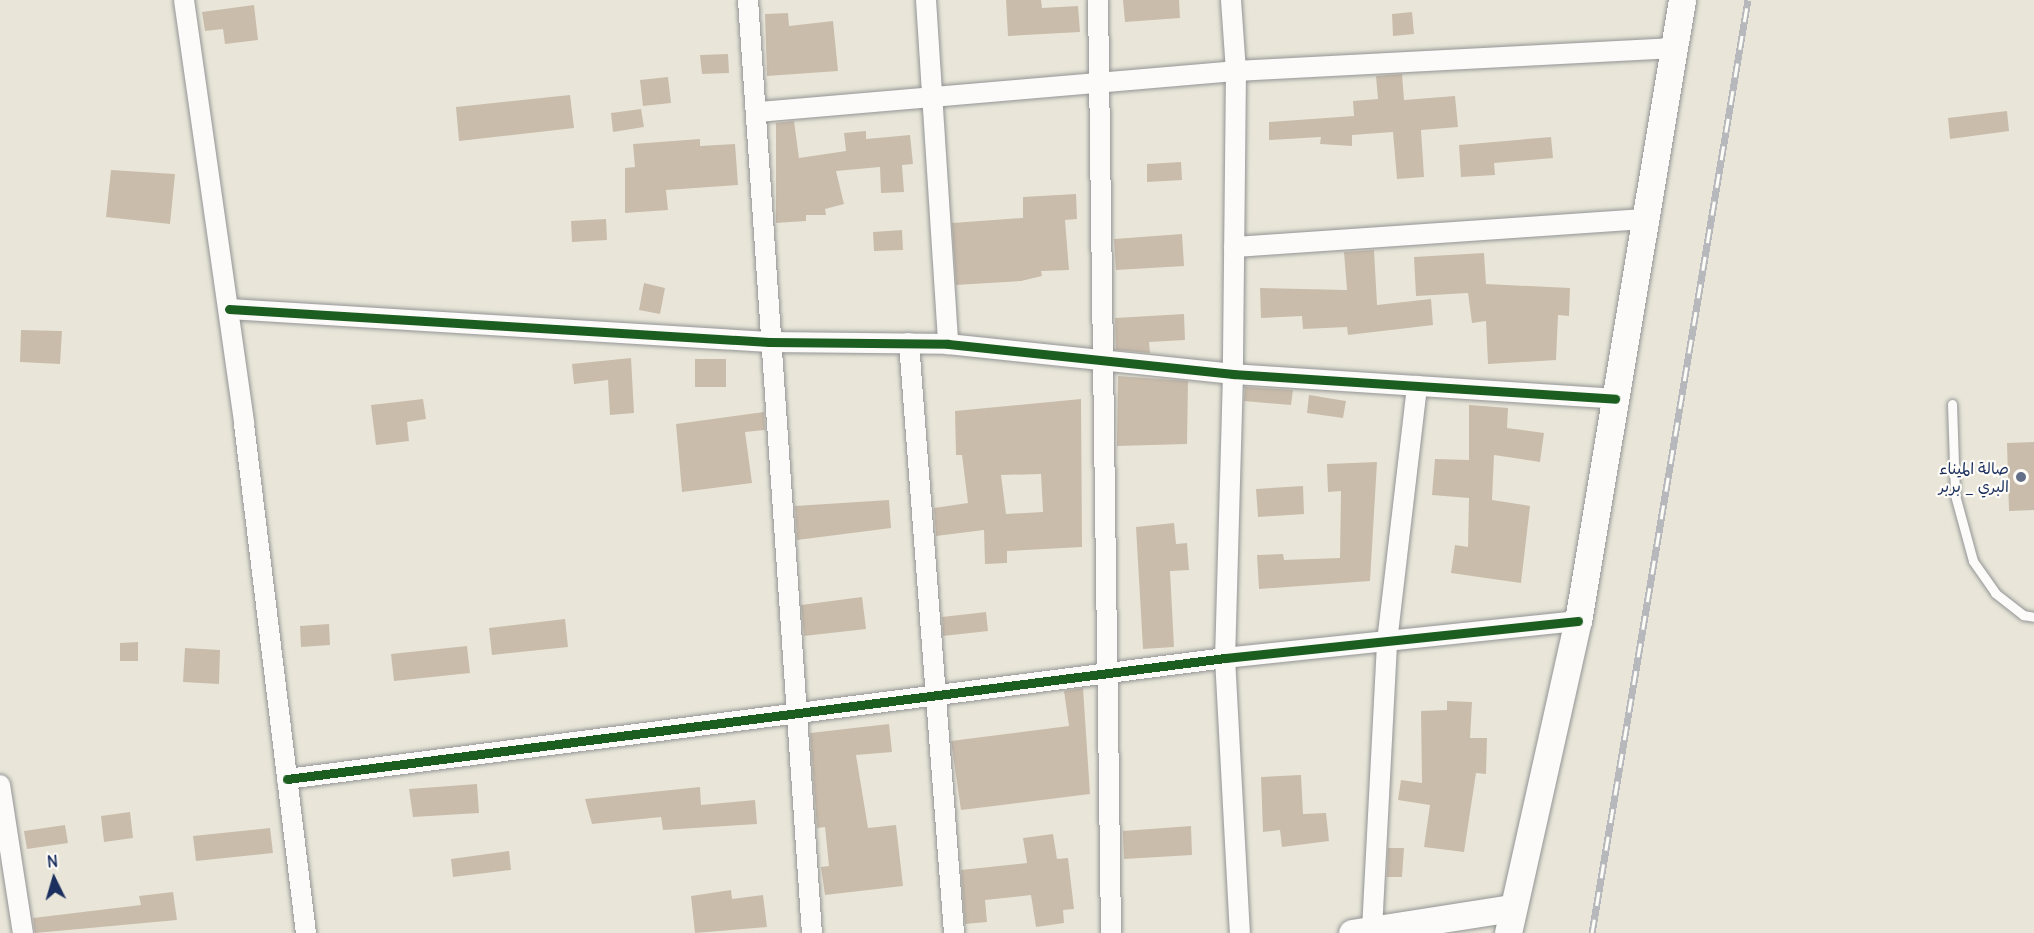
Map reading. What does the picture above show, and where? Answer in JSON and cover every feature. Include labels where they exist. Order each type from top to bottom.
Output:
[{"type":"street","points":[[184,0],[228,309],[306,933]]},
{"type":"street","points":[[748,0],[758,112],[769,342],[794,714],[812,933]]},
{"type":"street","points":[[926,0],[934,93],[948,344]]},
{"type":"street","points":[[1098,0],[1103,85],[1111,933]]},
{"type":"street","points":[[1231,0],[1236,71],[1233,374],[1225,658],[1240,933]]},
{"type":"street","points":[[1417,386],[1387,642],[1362,931],[1510,920],[1578,621],[1682,0]]},
{"type":"street","points":[[758,112],[934,93],[1103,85],[1236,71],[1674,48]]},
{"type":"street","points":[[1234,247],[1645,219]]},
{"type":"street","points":[[228,309],[769,342],[948,344],[1233,374],[1615,399]]},
{"type":"street","points":[[909,344],[932,699],[954,933]]},
{"type":"street","points":[[287,779],[794,714],[932,699],[1225,658],[1578,621]]},
{"type":"street","points":[[0,785],[23,933]]},
{"type":"lane","points":[[1952,404],[1955,495],[1973,561],[1995,593],[2023,615],[2034,617]]},
{"type":"building","points":[[1006,0],[1041,0],[1042,8],[1078,6],[1080,32],[1008,36]]},
{"type":"building","points":[[1123,0],[1179,0],[1180,18],[1125,22]]},
{"type":"building","points":[[254,5],[258,40],[225,44],[223,29],[205,31],[202,12]]},
{"type":"building","points":[[1412,12],[1414,34],[1393,36],[1392,14]]},
{"type":"building","points":[[788,13],[789,26],[833,21],[838,71],[767,76],[765,14]]},
{"type":"building","points":[[728,54],[729,73],[702,74],[700,55]]},
{"type":"building","points":[[1402,74],[1404,100],[1455,96],[1458,127],[1421,130],[1424,177],[1397,179],[1393,132],[1352,135],[1352,146],[1320,144],[1321,137],[1269,140],[1269,122],[1354,116],[1353,101],[1378,99],[1376,76]]},
{"type":"building","points":[[668,77],[671,103],[643,106],[640,80]]},
{"type":"building","points":[[570,95],[574,128],[459,141],[456,107]]},
{"type":"building","points":[[641,109],[644,127],[613,132],[611,113]]},
{"type":"building","points":[[2007,111],[2009,131],[1950,139],[1948,118]]},
{"type":"building","points":[[794,121],[799,158],[846,151],[844,133],[866,131],[866,139],[910,135],[913,164],[902,165],[904,192],[881,193],[880,167],[836,171],[844,204],[825,209],[826,215],[806,215],[806,221],[776,223],[776,123]]},
{"type":"building","points":[[1551,137],[1553,158],[1494,163],[1495,175],[1461,177],[1459,145]]},
{"type":"building","points":[[700,139],[700,146],[735,144],[738,185],[666,190],[668,210],[625,213],[625,168],[635,167],[633,144]]},
{"type":"building","points":[[1181,162],[1182,180],[1147,182],[1147,164]]},
{"type":"building","points":[[111,170],[175,174],[170,224],[106,217]]},
{"type":"building","points":[[1076,194],[1077,219],[1065,220],[1069,270],[1041,271],[1042,276],[1021,281],[956,285],[952,223],[1023,218],[1023,197]]},
{"type":"building","points":[[606,219],[607,240],[572,242],[571,221]]},
{"type":"building","points":[[902,230],[903,250],[874,251],[873,232]]},
{"type":"building","points":[[1182,234],[1184,266],[1116,270],[1114,239]]},
{"type":"building","points":[[1374,250],[1377,305],[1431,299],[1433,325],[1348,335],[1347,327],[1303,329],[1302,316],[1261,318],[1260,288],[1347,290],[1344,252]]},
{"type":"building","points":[[1484,253],[1486,284],[1570,288],[1569,316],[1558,315],[1556,360],[1488,364],[1486,321],[1472,323],[1468,293],[1416,296],[1414,257]]},
{"type":"building","points":[[644,283],[665,288],[660,314],[639,310]]},
{"type":"building","points":[[1184,314],[1185,340],[1149,342],[1150,353],[1116,350],[1115,318]]},
{"type":"building","points":[[21,330],[62,331],[60,364],[20,362]]},
{"type":"building","points":[[631,358],[634,413],[610,415],[608,380],[574,384],[572,364]]},
{"type":"building","points":[[695,359],[726,359],[726,387],[695,387]]},
{"type":"building","points":[[1118,376],[1188,381],[1187,444],[1117,446]]},
{"type":"building","points":[[1245,387],[1293,390],[1291,405],[1244,401]]},
{"type":"building","points":[[1309,395],[1346,401],[1343,418],[1307,413]]},
{"type":"building","points":[[423,399],[426,419],[407,422],[409,441],[376,445],[371,405]]},
{"type":"building","points":[[1081,399],[1082,547],[1007,551],[1007,563],[985,564],[984,530],[936,536],[934,508],[968,503],[962,455],[956,455],[955,411]],"holes":[[[1041,474],[1043,512],[1006,514],[1001,475]]]},
{"type":"building","points":[[1469,405],[1508,408],[1507,428],[1544,433],[1540,462],[1494,455],[1492,500],[1530,506],[1521,583],[1451,573],[1455,545],[1468,547],[1469,498],[1432,495],[1435,459],[1469,460]]},
{"type":"building","points":[[764,412],[765,430],[745,432],[752,483],[682,492],[676,424]]},
{"type":"building","name":"صالة الميناء البري _ بربر","points":[[2034,442],[2034,510],[2009,511],[2007,443]]},
{"type":"building","points":[[1377,462],[1370,581],[1259,589],[1257,555],[1283,554],[1284,560],[1340,558],[1341,491],[1328,492],[1327,464]]},
{"type":"building","points":[[1303,486],[1304,514],[1258,517],[1256,489]]},
{"type":"building","points":[[889,500],[891,528],[797,540],[795,506]]},
{"type":"building","points":[[1174,523],[1176,544],[1187,543],[1189,570],[1170,571],[1174,647],[1143,649],[1136,527]]},
{"type":"building","points":[[862,597],[866,629],[804,636],[801,605]]},
{"type":"building","points":[[986,612],[988,631],[943,636],[942,617]]},
{"type":"building","points":[[565,619],[568,647],[492,655],[489,628]]},
{"type":"building","points":[[329,624],[330,645],[301,647],[300,626]]},
{"type":"building","points":[[138,642],[138,661],[120,661],[120,643]]},
{"type":"building","points":[[467,646],[470,673],[394,681],[391,654]]},
{"type":"building","points":[[185,648],[220,650],[219,684],[183,682]]},
{"type":"building","points":[[1083,688],[1090,794],[961,810],[951,741],[1069,726],[1064,691]]},
{"type":"building","points":[[1447,701],[1472,702],[1470,738],[1487,738],[1486,774],[1476,773],[1464,852],[1424,847],[1430,805],[1398,800],[1401,780],[1422,783],[1421,711],[1447,710]]},
{"type":"building","points":[[889,724],[892,752],[856,755],[868,828],[896,825],[903,886],[825,895],[821,867],[829,866],[825,827],[817,828],[810,733]]},
{"type":"building","points":[[1301,775],[1303,814],[1326,813],[1329,841],[1282,847],[1280,830],[1263,832],[1261,777]]},
{"type":"building","points":[[477,784],[479,813],[413,817],[409,789]]},
{"type":"building","points":[[700,787],[701,805],[755,800],[757,824],[663,830],[661,817],[592,824],[585,799]]},
{"type":"building","points":[[130,812],[133,838],[104,842],[101,816]]},
{"type":"building","points":[[65,825],[68,843],[27,849],[24,831]]},
{"type":"building","points":[[1191,826],[1192,855],[1124,859],[1123,831]]},
{"type":"building","points":[[270,828],[273,853],[196,861],[193,836]]},
{"type":"building","points":[[1053,834],[1057,859],[1068,858],[1074,909],[1063,910],[1064,923],[1036,927],[1031,895],[985,900],[987,922],[965,924],[961,870],[1027,863],[1023,838]]},
{"type":"building","points":[[1388,848],[1404,848],[1402,877],[1387,877]]},
{"type":"building","points":[[509,851],[511,870],[453,877],[451,859]]},
{"type":"building","points":[[731,890],[732,899],[763,895],[767,927],[695,933],[691,896]]},
{"type":"building","points":[[173,892],[177,920],[35,933],[33,918],[141,905],[139,896]]},
{"type":"railway","points":[[1592,933],[1748,0]]},
{"type":"cycle path","points":[[229,309],[769,342],[948,344],[1233,374],[1615,399]]},
{"type":"cycle path","points":[[287,779],[1225,658],[1578,621]]},
{"type":"place","name":"صالة الميناء البري _ بربر","points":[[2021,477]]}]
